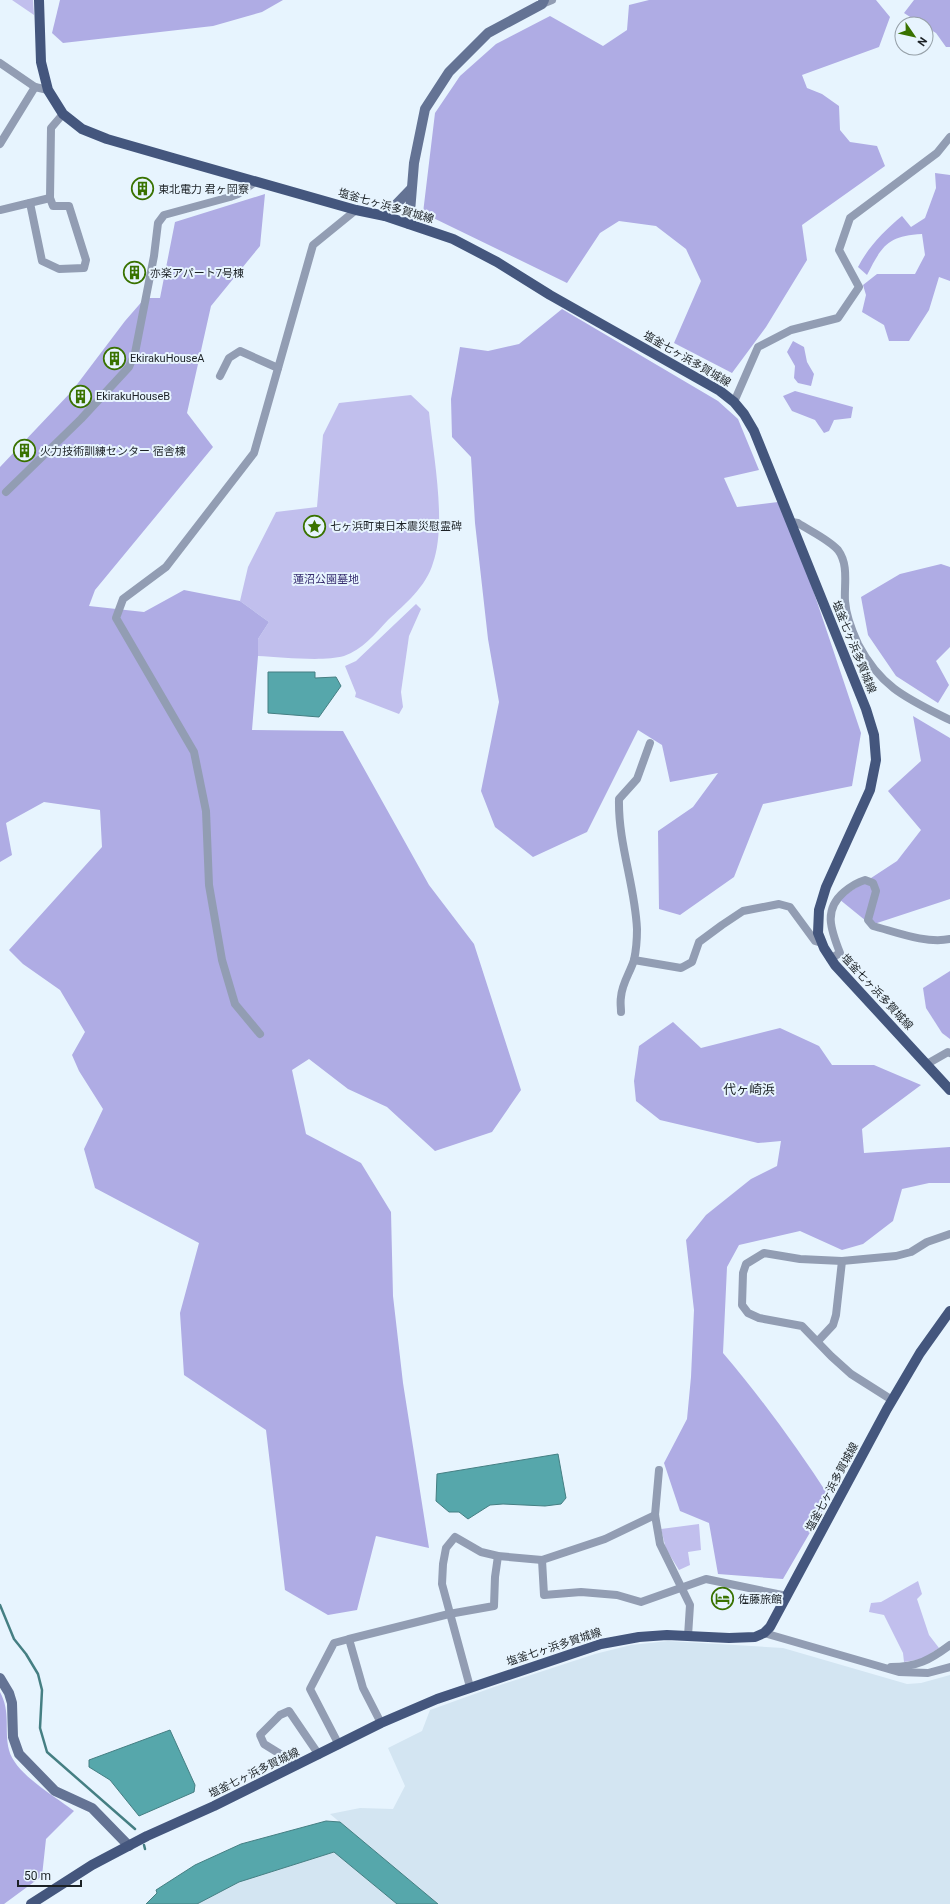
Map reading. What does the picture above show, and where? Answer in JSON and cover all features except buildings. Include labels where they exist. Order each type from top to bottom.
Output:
[{"type":"main road","name":"塩釜七ヶ浜多賀城線","points":[[39,0],[41,62],[48,90],[63,114],[82,129],[93,134],[255,182],[356,210],[385,216],[453,240],[497,262],[720,391],[734,402],[744,414],[754,431],[792,522],[866,709],[875,743],[875,768],[870,790],[826,887],[820,904],[818,933],[830,959],[950,1090]]},
{"type":"main road","name":"塩釜七ヶ浜多賀城線","points":[[31,1904],[92,1865],[129,1846],[319,1755],[381,1723],[470,1687],[601,1644],[639,1637],[667,1635],[754,1637],[764,1633],[770,1627],[892,1400],[920,1353],[950,1311]]},
{"type":"street","points":[[409,224],[414,163],[425,109],[449,72],[488,33],[543,2],[552,0]]},
{"type":"street","points":[[0,63],[35,87],[48,90]]},
{"type":"street","points":[[0,144],[35,87]]},
{"type":"street","points":[[30,203],[42,261],[59,269],[84,268],[86,260],[70,206],[53,206],[50,198],[50,128],[63,114]]},
{"type":"street","points":[[0,127],[8,132]]},
{"type":"street","points":[[734,402],[758,346],[791,330],[838,318],[859,288],[840,250],[850,218],[937,152],[950,137]]},
{"type":"street","points":[[6,492],[81,419],[129,367],[135,354],[160,218],[164,215],[230,198],[255,182]]},
{"type":"street","points":[[385,216],[411,189]]},
{"type":"street","points":[[0,210],[50,198]]},
{"type":"street","points":[[260,1034],[235,1004],[222,960],[209,885],[206,811],[194,752],[116,618],[123,599],[166,567],[254,453],[314,245],[356,210]]},
{"type":"street","points":[[220,376],[228,358],[240,351],[278,368]]},
{"type":"street","points":[[792,522],[798,523],[838,551],[846,574],[845,602],[848,621],[865,657],[873,669],[894,690],[950,720]]},
{"type":"street","points":[[621,1012],[622,991],[625,978],[634,960],[637,930],[618,816],[618,799],[636,779],[650,743]]},
{"type":"street","points":[[830,959],[840,952],[832,934],[830,918],[832,906],[837,898],[848,889],[865,880],[873,883],[876,891],[868,920],[873,926],[922,938],[943,941],[950,939]]},
{"type":"street","points":[[634,960],[681,968],[692,962],[699,942],[743,911],[779,904],[790,907],[815,941],[822,943]]},
{"type":"street","points":[[927,1064],[948,1052],[950,1053]]},
{"type":"street","points":[[892,1400],[851,1374],[802,1326],[759,1318],[748,1313],[742,1305],[743,1273],[746,1264],[764,1253],[800,1258],[842,1261],[896,1256],[911,1252],[927,1242],[950,1234]]},
{"type":"street","points":[[818,1341],[833,1325],[836,1315],[842,1261]]},
{"type":"street","points":[[659,1470],[655,1515],[660,1544],[690,1604],[688,1636]]},
{"type":"street","points":[[470,1687],[442,1584],[443,1564],[446,1548],[455,1537],[481,1552],[498,1556],[542,1560],[605,1539],[655,1515]]},
{"type":"street","points":[[339,1744],[310,1689],[334,1643],[449,1614],[494,1606],[495,1577],[498,1556]]},
{"type":"street","points":[[542,1560],[544,1595],[581,1592],[612,1594],[641,1602],[706,1579],[787,1596]]},
{"type":"street","points":[[764,1633],[899,1672],[928,1673],[950,1667]]},
{"type":"street","points":[[349,1639],[363,1688],[381,1723]]},
{"type":"street","points":[[882,1667],[914,1665],[931,1659],[950,1645]]},
{"type":"street","points":[[0,1678],[9,1693],[12,1702],[13,1737],[19,1754],[55,1791],[92,1808],[129,1846]]},
{"type":"street","points":[[298,1765],[264,1744],[260,1735],[280,1715],[289,1711],[319,1755]]},
{"type":"shaded area","points":[[60,0],[283,0],[262,12],[213,26],[63,43],[52,33]]},
{"type":"shaded area","points":[[649,0],[876,0],[890,17],[879,47],[802,75],[807,88],[822,94],[839,106],[840,130],[850,142],[877,146],[885,166],[802,225],[807,260],[766,327],[732,373],[674,343],[701,281],[686,249],[656,226],[619,221],[600,233],[567,283],[423,213],[435,113],[460,76],[496,44],[550,16],[603,46],[627,30],[629,5]]},
{"type":"shaded area","points":[[914,0],[950,0],[950,47],[946,47],[934,32],[934,16],[909,16],[904,13]]},
{"type":"shaded area","points":[[935,173],[950,175],[950,281],[939,277],[929,310],[909,341],[889,341],[884,325],[862,312],[866,295],[863,285],[877,274],[915,274],[925,255],[922,234],[901,237],[887,244],[877,257],[867,275],[858,267],[877,239],[902,216],[911,227],[925,218],[936,188]]},
{"type":"shaded area","points":[[265,194],[260,246],[211,306],[187,413],[213,447],[95,590],[89,606],[144,612],[184,590],[240,601],[269,622],[258,639],[252,730],[343,731],[429,885],[474,944],[521,1090],[492,1132],[435,1151],[387,1107],[348,1089],[309,1059],[292,1070],[306,1134],[361,1163],[391,1212],[393,1296],[403,1383],[429,1548],[376,1536],[357,1610],[328,1615],[285,1590],[266,1430],[184,1375],[180,1313],[199,1243],[95,1188],[84,1149],[103,1109],[79,1071],[72,1055],[85,1032],[60,990],[23,964],[9,950],[102,847],[100,810],[44,802],[6,823],[12,855],[0,862],[0,467],[72,391],[125,321],[145,298],[160,298],[175,222]]},
{"type":"shaded area","points":[[562,309],[718,401],[738,419],[759,470],[724,478],[737,507],[778,502],[805,566],[861,733],[852,786],[763,804],[734,877],[680,915],[659,909],[658,831],[693,807],[718,773],[670,782],[662,745],[638,730],[587,832],[533,857],[495,827],[481,791],[499,702],[488,639],[475,523],[471,457],[452,437],[451,399],[460,347],[488,351],[519,344]]},
{"type":"shaded area","points":[[793,341],[804,347],[807,362],[814,374],[811,386],[798,383],[794,378],[795,366],[787,352]]},
{"type":"shaded area","points":[[795,391],[853,407],[851,418],[834,420],[829,431],[824,433],[815,420],[792,411],[783,396]]},
{"type":"shaded area","points":[[941,564],[950,567],[950,647],[936,661],[949,685],[938,703],[896,676],[868,635],[861,597],[900,574]]},
{"type":"shaded area","points":[[268,672],[315,672],[315,678],[336,677],[341,686],[319,717],[268,713]]},
{"type":"shaded area","points":[[913,716],[950,738],[950,899],[871,925],[839,899],[897,861],[921,830],[888,791],[921,761]]},
{"type":"shaded area","points":[[950,971],[950,1039],[942,1033],[926,1008],[923,988]]},
{"type":"shaded area","points":[[673,1022],[701,1048],[780,1028],[819,1046],[832,1065],[874,1065],[921,1085],[862,1129],[864,1153],[950,1147],[950,1183],[929,1183],[902,1189],[893,1221],[863,1244],[842,1250],[800,1231],[739,1245],[727,1267],[723,1353],[779,1424],[830,1498],[783,1579],[718,1574],[709,1523],[680,1511],[664,1463],[687,1419],[691,1377],[694,1310],[686,1240],[706,1215],[751,1179],[777,1166],[781,1141],[758,1143],[660,1120],[636,1101],[634,1081],[639,1046]]},
{"type":"shaded area","points":[[558,1454],[566,1498],[561,1504],[545,1506],[503,1504],[490,1505],[468,1519],[459,1512],[449,1512],[436,1501],[437,1474]]},
{"type":"shaded area","points":[[668,1641],[783,1648],[907,1684],[921,1683],[950,1675],[950,1904],[438,1904],[330,1814],[360,1808],[393,1809],[405,1786],[388,1748],[422,1731],[430,1710],[494,1687],[595,1654],[631,1645]]},
{"type":"shaded area","points":[[0,1692],[5,1707],[9,1750],[13,1759],[27,1776],[74,1811],[46,1839],[42,1876],[4,1904],[0,1904]]},
{"type":"shaded area","points":[[170,1730],[195,1785],[194,1792],[139,1816],[110,1780],[89,1767],[89,1760]]},
{"type":"shaded area","points":[[326,1821],[340,1822],[438,1904],[397,1904],[334,1852],[239,1882],[197,1904],[146,1904],[157,1893],[156,1890],[195,1865],[241,1844]]},
{"type":"shaded area","points":[[334,1852],[397,1904],[197,1904],[239,1882]]},
{"type":"green space","points":[[12,0],[33,0],[34,15]]},
{"type":"green space","name":"蓮沼公園墓地","points":[[411,395],[429,412],[436,468],[439,529],[437,547],[430,572],[420,587],[401,608],[362,646],[351,653],[344,656],[325,659],[258,656],[258,639],[269,622],[240,601],[248,567],[276,512],[317,507],[323,435],[339,403]]},
{"type":"green space","points":[[416,604],[421,609],[409,636],[401,692],[403,707],[399,714],[355,697],[356,693],[345,666],[356,661]]},
{"type":"green space","points":[[699,1524],[701,1550],[688,1552],[690,1565],[679,1570],[666,1549],[661,1529]]},
{"type":"green space","points":[[918,1581],[922,1594],[917,1599],[929,1635],[939,1648],[922,1659],[904,1662],[903,1653],[884,1615],[869,1612],[871,1603],[881,1602]]},
{"type":"waterway","points":[[0,1605],[14,1639],[26,1654],[38,1674],[42,1690],[40,1728],[47,1752],[135,1829]]},
{"type":"waterway","points":[[144,1845],[145,1849]]},
{"type":"place","name":"東北電力 君ヶ岡寮","points":[[142,189]]},
{"type":"place","name":"亦楽アパート7号棟","points":[[134,273]]},
{"type":"place","name":"EkirakuHouseA","points":[[115,358]]},
{"type":"place","name":"EkirakuHouseB","points":[[81,396]]},
{"type":"place","name":"火力技術訓練センター 宿舎棟","points":[[25,451]]},
{"type":"place","name":"七ヶ浜町東日本震災慰霊碑","points":[[314,526]]},
{"type":"place","name":"佐藤旅館","points":[[722,1599]]},
{"type":"district","name":"代ヶ崎浜","points":[[749,1089]]}]
